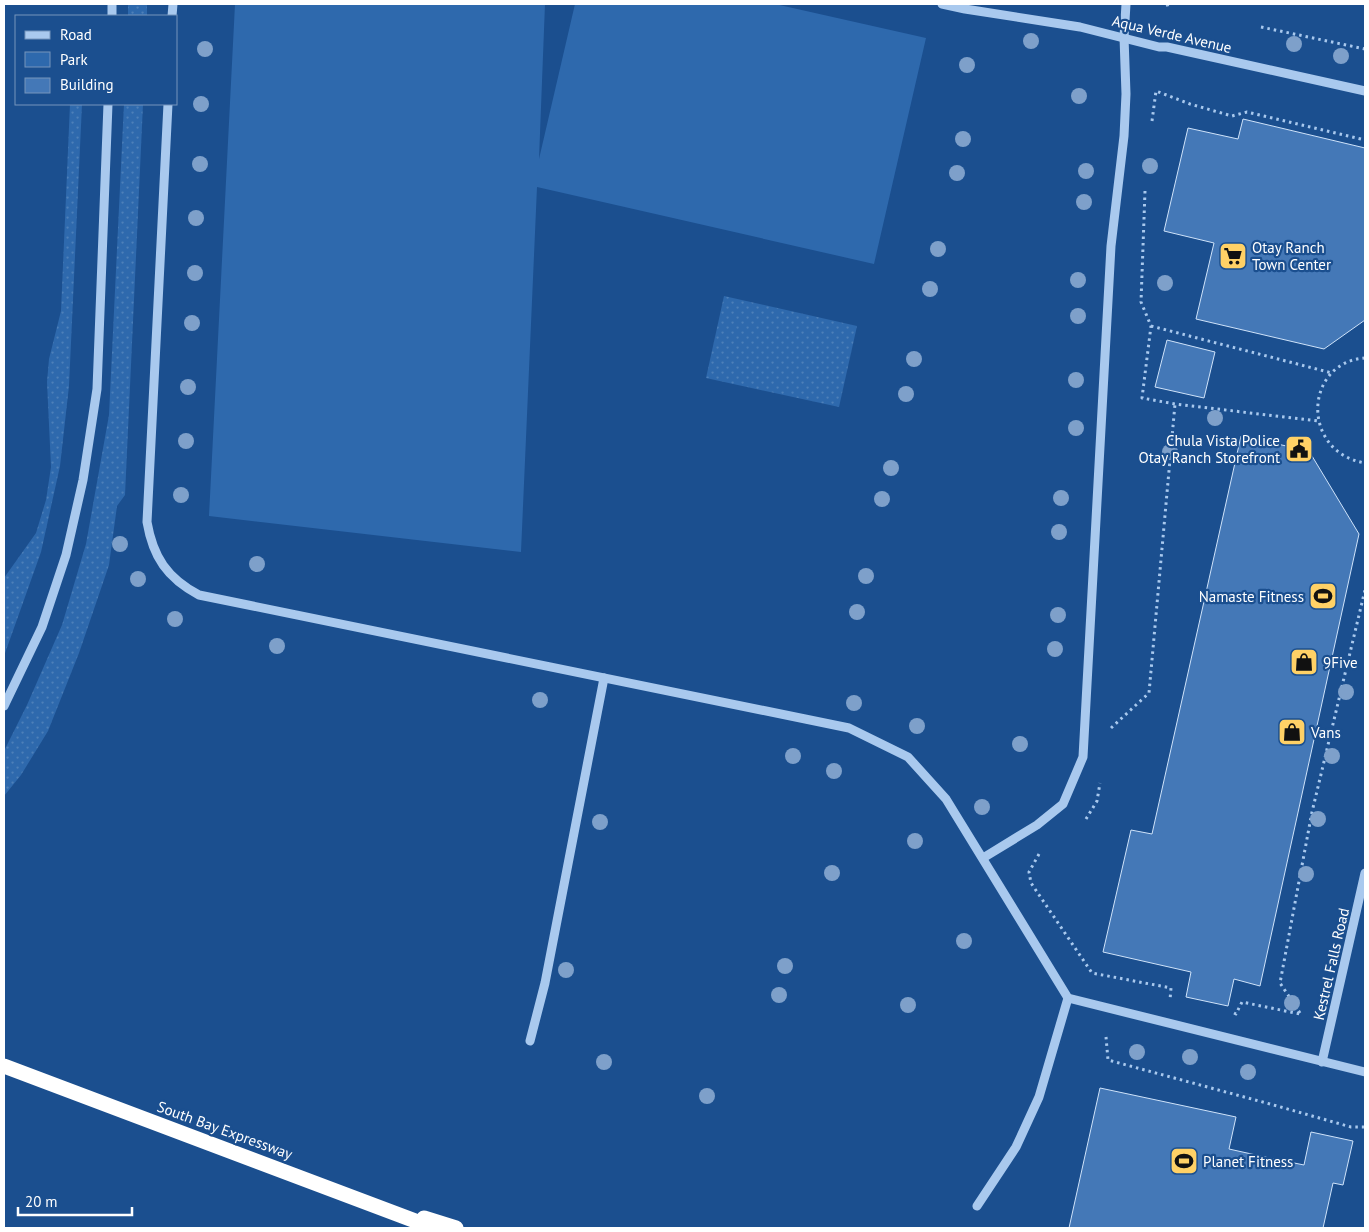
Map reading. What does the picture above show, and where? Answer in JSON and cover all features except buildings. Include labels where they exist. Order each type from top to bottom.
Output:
[{"type":"highway","name":"South Bay Expressway","points":[[4,1066],[434,1228]]},
{"type":"highway","points":[[342,1193],[456,1228]]},
{"type":"lane","name":"Aqua Verde Avenue","points":[[942,4],[1080,27],[1159,47],[1167,47],[1365,91]]},
{"type":"lane","points":[[983,858],[1037,825],[1063,804],[1083,757],[1111,246],[1126,94],[1124,37],[1126,4]]},
{"type":"lane","points":[[4,706],[42,627],[66,555],[83,480],[98,389],[108,105]]},
{"type":"lane","points":[[168,105],[147,522],[150,537],[162,564],[184,588],[199,595],[849,728],[908,757],[946,799],[1068,998],[1365,1072]]},
{"type":"lane","points":[[530,1041],[545,983],[604,678]]},
{"type":"lane","name":"Kestrel Falls Road","points":[[1322,1062],[1365,873]]},
{"type":"lane","points":[[977,1206],[1016,1147],[1039,1097],[1068,998]]},
{"type":"path","points":[[1261,27],[1365,49]]},
{"type":"path","points":[[1150,128],[1156,91],[1190,104],[1232,116],[1247,112],[1365,140]]},
{"type":"path","points":[[1145,185],[1142,302],[1151,326],[1142,398],[1175,404],[1318,421]]},
{"type":"path","points":[[1151,326],[1332,373]]},
{"type":"path","points":[[1365,358],[1346,363],[1332,373],[1322,387],[1318,404],[1318,421],[1324,437],[1337,451],[1352,460],[1365,463]]},
{"type":"path","points":[[1109,736],[1111,727],[1149,693],[1175,404]]},
{"type":"path","points":[[1227,1012],[1236,1014],[1242,1002],[1300,1014],[1280,984],[1312,812],[1365,590]]},
{"type":"path","points":[[1084,821],[1097,801],[1101,783]]},
{"type":"path","points":[[1040,853],[1029,872],[1031,883],[1092,973],[1171,988],[1170,1001]]},
{"type":"path","points":[[1106,1036],[1108,1060],[1351,1127],[1365,1127]]},
{"type":"green space","points":[[128,4],[147,4],[147,15],[128,15]]},
{"type":"green space","points":[[235,4],[545,4],[539,159],[575,4],[775,4],[926,38],[874,264],[537,187],[521,552],[209,516]]},
{"type":"green space","points":[[70,105],[82,105],[69,386],[60,466],[41,552],[4,656],[4,578],[36,533],[46,500],[51,467],[47,382],[49,359],[61,311]]},
{"type":"green space","points":[[124,105],[143,105],[125,495],[117,506],[109,565],[79,653],[48,731],[21,775],[4,796],[4,751],[27,705],[62,625],[86,544],[109,415]]},
{"type":"green space","points":[[724,296],[857,326],[839,407],[706,378]]},
{"type":"place","name":"Otay Ranch Town Center","points":[[1233,256]]},
{"type":"place","name":"Chula Vista Police Otay Ranch Storefront","points":[[1299,449]]},
{"type":"place","name":"Namaste Fitness","points":[[1323,596]]},
{"type":"place","name":"9Five","points":[[1304,662]]},
{"type":"place","name":"Vans","points":[[1292,732]]},
{"type":"place","name":"Planet Fitness","points":[[1184,1161]]}]
